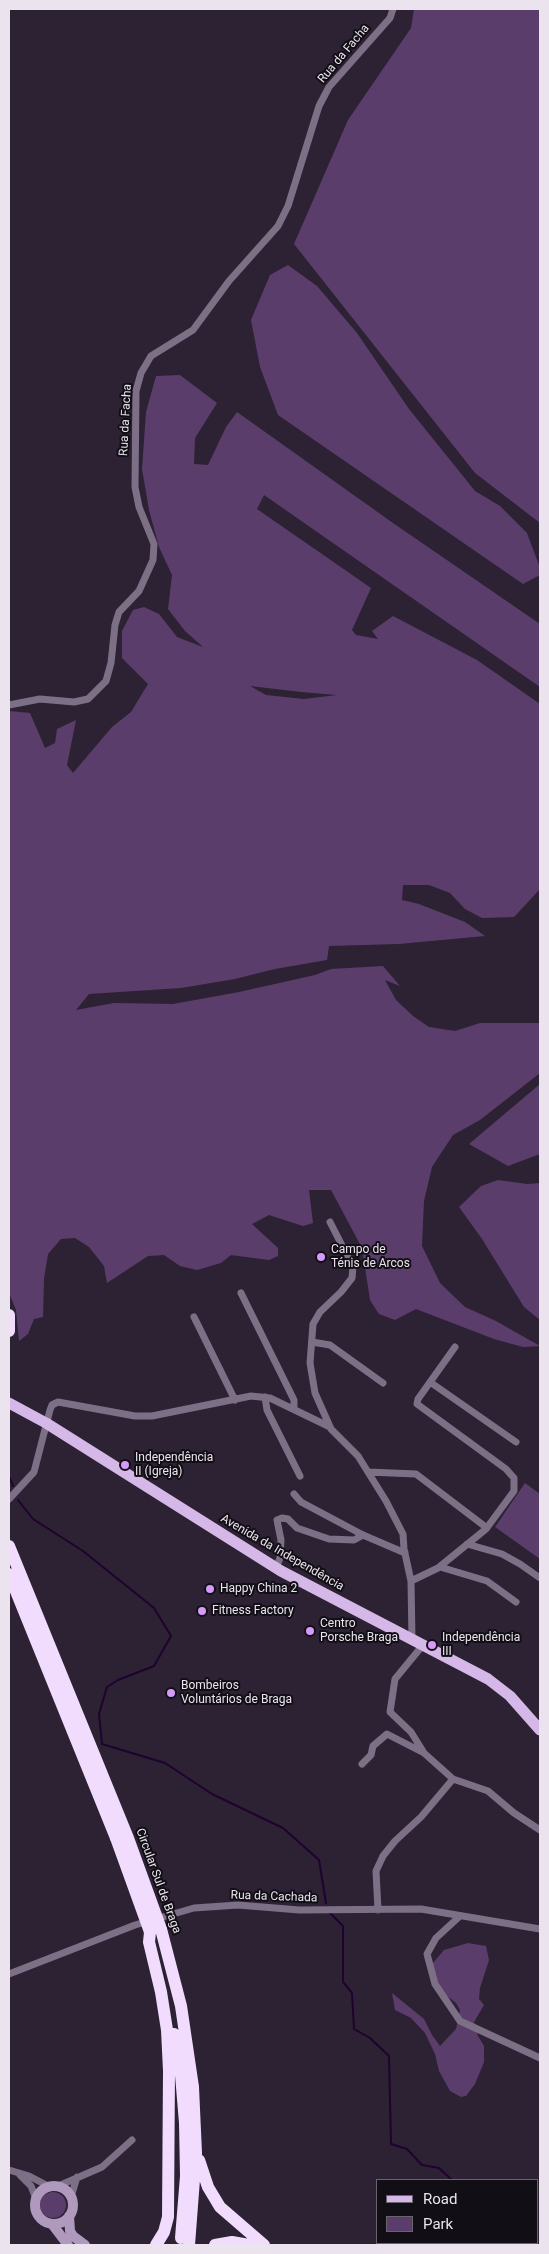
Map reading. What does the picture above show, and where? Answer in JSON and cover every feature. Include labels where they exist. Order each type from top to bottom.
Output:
[{"type":"highway","points":[[9,1315],[9,1331]]},
{"type":"highway","name":"Circular Sul de Braga","points":[[9,1546],[128,1838],[156,1930],[183,2096],[186,2176],[181,2245]]},
{"type":"highway","name":"Circular Sul de Braga","points":[[9,1574],[128,1868],[176,1980],[186,2033],[193,2087],[196,2153],[189,2245]]},
{"type":"highway","points":[[156,1930],[149,1942],[161,1992],[167,2030],[170,2071],[168,2217],[164,2232],[156,2245]]},
{"type":"highway","points":[[196,2153],[208,2187],[220,2207],[264,2245]]},
{"type":"highway","points":[[215,2245],[232,2242],[250,2245]]},
{"type":"main road","name":"Avenida da Independência","points":[[9,1394],[46,1423]]},
{"type":"main road","name":"Avenida da Independência","points":[[9,1403],[46,1423],[276,1568],[345,1606],[488,1679],[510,1696],[540,1730]]},
{"type":"main road","points":[[69,2216],[61,2222],[52,2224],[46,2222],[38,2216],[35,2205],[36,2199],[44,2189],[53,2187],[65,2190],[72,2204],[69,2216],[70,2230],[73,2236],[85,2245]]},
{"type":"main road","points":[[52,2224],[68,2245]]},
{"type":"street","name":"Rua da Facha","points":[[9,706],[40,699],[74,702],[88,699],[106,681],[112,663],[115,625],[119,612],[139,590],[152,560],[154,544],[139,507],[135,487],[136,391],[140,374],[151,356],[193,330],[229,281],[278,226],[288,206],[320,106],[329,86],[390,18],[393,9]]},
{"type":"street","points":[[330,1222],[353,1267],[352,1278],[342,1292],[320,1312],[313,1324],[310,1363],[315,1392],[330,1427]]},
{"type":"street","points":[[241,1293],[294,1400],[294,1408]]},
{"type":"street","points":[[194,1317],[235,1400]]},
{"type":"street","points":[[312,1342],[330,1345],[383,1383]]},
{"type":"street","points":[[411,1580],[422,1577],[440,1567],[487,1528],[514,1491],[514,1478],[506,1469],[417,1404],[454,1347]]},
{"type":"street","points":[[430,1382],[516,1442]]},
{"type":"street","points":[[9,1499],[34,1472],[52,1404],[58,1402],[135,1416],[152,1416],[251,1396],[265,1397],[294,1408],[330,1427],[358,1456],[368,1472],[403,1534],[404,1552],[411,1580],[412,1639]]},
{"type":"street","points":[[265,1397],[267,1410],[300,1476]]},
{"type":"street","points":[[368,1472],[416,1474],[487,1528]]},
{"type":"street","points":[[294,1494],[301,1502],[363,1535],[404,1552]]},
{"type":"street","points":[[276,1568],[280,1558],[281,1540],[277,1520],[282,1518],[288,1519],[297,1528],[329,1539],[354,1540],[363,1535]]},
{"type":"street","points":[[467,1544],[502,1554],[540,1578]]},
{"type":"street","points":[[440,1567],[487,1580],[516,1602]]},
{"type":"street","points":[[424,1645],[395,1678],[390,1712],[411,1732],[424,1753]]},
{"type":"street","points":[[362,1764],[371,1755],[373,1746],[387,1734],[424,1753],[453,1779],[488,1791],[514,1814],[540,1830]]},
{"type":"street","points":[[378,1910],[376,1871],[383,1856],[395,1841],[421,1817],[453,1779]]},
{"type":"street","name":"Rua da Cachada","points":[[9,1974],[135,1925],[194,1908],[238,1905],[299,1910],[420,1909],[540,1929]]},
{"type":"street","points":[[460,1916],[436,1938],[427,1954],[435,1984],[460,2021],[540,2058]]},
{"type":"street","points":[[9,2170],[29,2176],[53,2187],[102,2167],[132,2140]]},
{"type":"street","points":[[17,2173],[32,2186],[36,2199]]},
{"type":"street","points":[[70,2197],[77,2177]]},
{"type":"green space","points":[[414,9],[540,9],[540,523],[475,473],[294,244],[348,120],[411,28]]},
{"type":"green space","points":[[288,265],[317,286],[357,333],[409,409],[475,491],[500,506],[527,533],[540,568],[540,575],[523,584],[278,415],[260,367],[251,320],[270,275]]},
{"type":"green space","points":[[180,375],[217,403],[195,438],[194,464],[208,465],[226,427],[237,412],[393,523],[540,624],[540,687],[264,495],[257,509],[371,588],[352,630],[356,635],[378,639],[372,631],[393,616],[477,660],[540,704],[540,889],[514,917],[482,918],[465,909],[450,893],[429,885],[403,885],[402,900],[419,904],[465,922],[485,936],[399,944],[329,946],[327,960],[181,988],[89,994],[76,1010],[114,1003],[173,1004],[239,992],[315,975],[331,969],[383,966],[400,986],[385,980],[396,1000],[413,1016],[429,1027],[455,1031],[480,1023],[540,1023],[540,1073],[480,1120],[453,1135],[432,1167],[424,1201],[422,1246],[440,1283],[465,1307],[496,1321],[540,1346],[523,1347],[494,1339],[416,1309],[395,1320],[379,1314],[370,1300],[362,1248],[331,1190],[309,1190],[313,1223],[303,1226],[269,1215],[252,1224],[278,1248],[278,1256],[269,1260],[231,1255],[221,1263],[197,1270],[180,1266],[164,1255],[148,1256],[107,1283],[104,1266],[89,1247],[75,1238],[61,1239],[48,1254],[44,1279],[43,1317],[34,1319],[28,1334],[19,1341],[16,1310],[9,1293],[9,711],[30,713],[45,748],[55,743],[57,729],[76,720],[67,765],[73,773],[112,727],[131,712],[148,684],[122,658],[122,631],[133,610],[144,607],[159,614],[177,637],[203,647],[185,631],[168,609],[172,575],[159,547],[149,510],[142,469],[146,412],[156,376]],"holes":[[[250,686],[337,695],[304,699],[266,695]]]},
{"type":"green space","points":[[540,1084],[540,1154],[508,1166],[469,1144]]},
{"type":"green space","points":[[498,1180],[527,1184],[540,1183],[540,1320],[524,1307],[482,1239],[459,1207],[481,1186]]},
{"type":"green space","points":[[525,1483],[540,1494],[540,1559],[495,1527]]},
{"type":"green space","points":[[468,1943],[486,1946],[489,1960],[480,1988],[479,1999],[484,2005],[474,2022],[478,2036],[484,2046],[484,2062],[475,2084],[466,2096],[461,2097],[450,2091],[439,2071],[435,2054],[425,2033],[411,2018],[395,2010],[392,1993],[424,2019],[440,2046],[456,2029],[460,2010],[456,2003],[434,1986],[428,1969],[444,1950]]},
{"type":"green space","points":[[53,2192],[62,2196],[66,2205],[62,2214],[53,2218],[44,2214],[40,2205],[44,2196]]},
{"type":"waterway","points":[[9,1476],[13,1486]]},
{"type":"waterway","points":[[18,1500],[33,1519],[83,1551],[154,1608],[171,1636],[154,1666],[118,1680],[107,1687],[99,1714],[102,1744],[165,1763],[212,1794],[283,1828],[319,1860],[326,1903]]},
{"type":"waterway","points":[[329,1912],[343,1926],[343,1982],[352,1993],[354,2029],[370,2038],[389,2056],[391,2144],[407,2149],[422,2165],[439,2168],[451,2179]]},
{"type":"place","name":"Campo de Ténis de Arcos","points":[[321,1257]]},
{"type":"place","name":"Independência II (Igreja)","points":[[125,1465]]},
{"type":"place","name":"Happy China 2","points":[[210,1589]]},
{"type":"place","name":"Fitness Factory","points":[[202,1611]]},
{"type":"place","name":"Centro Porsche Braga","points":[[310,1631]]},
{"type":"place","name":"Independência III","points":[[432,1645]]},
{"type":"place","name":"Bombeiros Voluntários de Braga","points":[[171,1693]]}]
